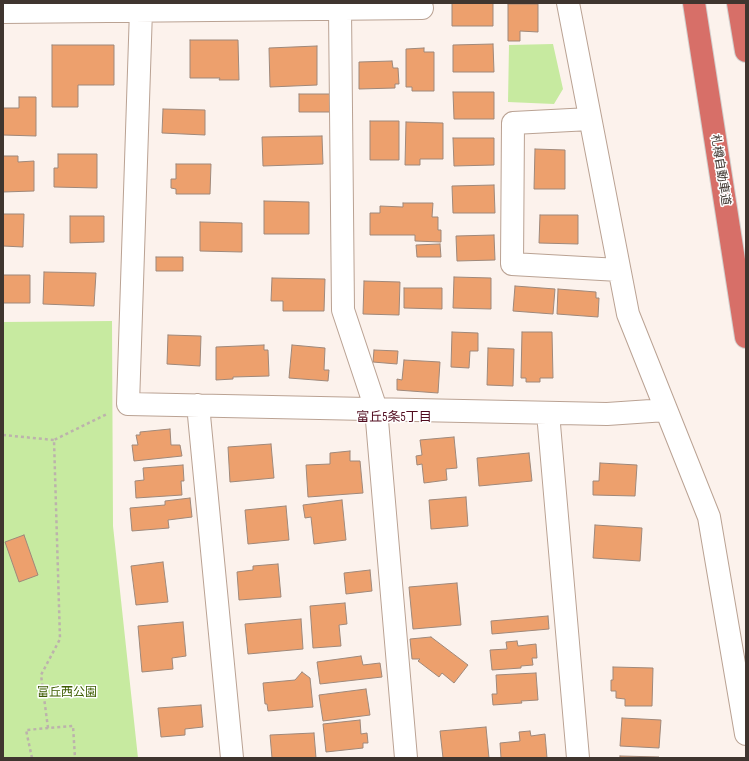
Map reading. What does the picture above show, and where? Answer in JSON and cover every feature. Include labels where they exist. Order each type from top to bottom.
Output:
[{"type":"highway","name":"札樽自動車道","points":[[694,3],[746,337]]},
{"type":"highway","points":[[738,3],[746,51]]},
{"type":"street","points":[[568,3],[628,314],[709,517],[746,734]]},
{"type":"street","points":[[140,7],[128,404],[607,414],[666,410]]},
{"type":"street","points":[[3,12],[140,7],[340,9],[422,8]]},
{"type":"street","points":[[340,9],[343,310],[376,409],[406,758]]},
{"type":"street","points":[[590,119],[513,123],[512,264],[619,270]]},
{"type":"street","points":[[198,405],[232,758]]},
{"type":"street","points":[[548,413],[578,758]]},
{"type":"path","points":[[3,435],[54,440],[128,404]]},
{"type":"path","points":[[48,728],[41,675],[60,639],[54,440]]},
{"type":"path","points":[[32,758],[26,730],[73,726],[75,758]]},
{"type":"green space","points":[[553,44],[563,89],[554,104],[508,102],[509,45]]},
{"type":"green space","name":"富丘西公園","points":[[112,321],[113,526],[138,758],[3,758],[3,322]]},
{"type":"building","points":[[452,3],[493,3],[493,26],[452,26]]},
{"type":"building","points":[[508,4],[538,4],[538,32],[520,31],[520,41],[508,41]]},
{"type":"building","points":[[190,40],[238,40],[239,80],[219,80],[220,78],[190,78]]},
{"type":"building","points":[[493,44],[494,72],[453,72],[453,45]]},
{"type":"building","points":[[52,45],[114,45],[114,85],[78,85],[78,107],[52,107]]},
{"type":"building","points":[[317,46],[317,85],[270,87],[269,48]]},
{"type":"building","points":[[424,48],[424,52],[434,52],[434,91],[412,91],[412,87],[406,87],[406,49]]},
{"type":"building","points":[[392,61],[393,68],[398,68],[399,84],[395,84],[395,88],[359,89],[359,62]]},
{"type":"building","points":[[453,92],[494,92],[494,119],[454,119]]},
{"type":"building","points":[[299,94],[330,94],[330,112],[299,112]]},
{"type":"building","points":[[19,97],[36,97],[36,136],[3,135],[3,108],[19,108]]},
{"type":"building","points":[[163,109],[205,110],[205,135],[162,133]]},
{"type":"building","points":[[370,121],[399,121],[399,160],[370,160]]},
{"type":"building","points":[[406,122],[443,123],[443,159],[420,159],[420,165],[405,165]]},
{"type":"building","points":[[322,136],[323,164],[263,166],[262,137]]},
{"type":"building","points":[[453,138],[494,138],[494,165],[454,166]]},
{"type":"building","points":[[535,149],[565,150],[565,189],[534,189]]},
{"type":"building","points":[[58,154],[97,154],[97,188],[54,187],[54,168],[58,168]]},
{"type":"building","points":[[3,156],[18,156],[18,162],[34,161],[34,191],[3,192]]},
{"type":"building","points":[[176,164],[211,164],[210,194],[176,194],[176,189],[171,188],[171,179],[176,179]]},
{"type":"building","points":[[494,185],[495,213],[453,213],[452,186]]},
{"type":"building","points":[[264,201],[309,202],[309,234],[264,234]]},
{"type":"building","points":[[403,203],[433,203],[432,217],[438,217],[438,230],[441,230],[441,242],[415,241],[415,235],[370,235],[370,213],[380,213],[380,206],[403,207]]},
{"type":"building","points":[[3,214],[24,214],[23,247],[3,246]]},
{"type":"building","points":[[540,215],[578,215],[578,244],[539,243]]},
{"type":"building","points":[[70,216],[104,216],[104,242],[70,243]]},
{"type":"building","points":[[200,222],[242,223],[242,252],[200,251]]},
{"type":"building","points":[[494,235],[495,260],[457,261],[456,236]]},
{"type":"building","points":[[440,244],[441,257],[417,257],[416,245]]},
{"type":"building","points":[[156,257],[183,257],[183,271],[156,271]]},
{"type":"building","points":[[44,272],[96,273],[94,306],[43,304]]},
{"type":"building","points":[[3,275],[30,275],[30,303],[3,303]]},
{"type":"building","points":[[454,277],[491,278],[491,309],[453,308]]},
{"type":"building","points":[[272,278],[325,279],[324,311],[283,311],[283,301],[271,301]]},
{"type":"building","points":[[364,281],[400,282],[399,315],[363,314]]},
{"type":"building","points":[[515,286],[555,289],[553,314],[513,311]]},
{"type":"building","points":[[404,288],[442,288],[442,309],[404,308]]},
{"type":"building","points":[[558,289],[596,292],[596,298],[599,298],[598,317],[557,314]]},
{"type":"building","points":[[452,332],[478,333],[478,351],[470,351],[469,368],[451,367]]},
{"type":"building","points":[[522,332],[552,332],[553,378],[540,378],[540,382],[526,382],[526,378],[521,378]]},
{"type":"building","points":[[168,335],[201,336],[200,366],[167,364]]},
{"type":"building","points":[[264,345],[264,350],[268,350],[269,376],[233,377],[233,379],[216,380],[216,347]]},
{"type":"building","points":[[292,345],[325,348],[324,370],[329,370],[328,381],[289,378]]},
{"type":"building","points":[[488,348],[514,349],[513,386],[487,385]]},
{"type":"building","points":[[374,350],[398,351],[397,364],[373,362]]},
{"type":"building","points":[[404,360],[440,362],[438,393],[397,390],[397,379],[402,380]]},
{"type":"building","points":[[170,429],[171,445],[180,445],[182,456],[134,461],[132,445],[138,445],[136,435],[140,435],[140,432]]},
{"type":"building","points":[[454,437],[457,468],[446,469],[447,480],[424,483],[422,464],[417,465],[416,456],[422,455],[420,440]]},
{"type":"building","points":[[271,444],[274,478],[230,482],[228,447]]},
{"type":"building","points":[[350,451],[350,461],[360,461],[363,493],[308,497],[306,465],[330,464],[330,453]]},
{"type":"building","points":[[529,453],[532,481],[479,486],[477,458]]},
{"type":"building","points":[[600,463],[637,465],[635,496],[593,495],[593,481],[599,481]]},
{"type":"building","points":[[183,465],[184,481],[181,481],[182,495],[136,498],[135,481],[144,480],[143,468]]},
{"type":"building","points":[[466,497],[468,526],[431,529],[429,500]]},
{"type":"building","points":[[190,498],[192,517],[168,520],[169,528],[132,531],[130,508],[165,505],[165,501]]},
{"type":"building","points":[[342,500],[346,540],[314,544],[311,517],[305,518],[303,505]]},
{"type":"building","points":[[286,506],[289,540],[248,544],[245,510]]},
{"type":"building","points":[[595,525],[642,528],[640,561],[593,558]]},
{"type":"building","points":[[24,535],[38,575],[19,582],[5,542]]},
{"type":"building","points":[[163,562],[168,602],[136,605],[131,566]]},
{"type":"building","points":[[278,564],[281,597],[239,600],[237,572],[253,570],[253,566]]},
{"type":"building","points":[[370,570],[372,591],[346,594],[344,573]]},
{"type":"building","points":[[457,583],[461,625],[413,629],[409,587]]},
{"type":"building","points":[[345,603],[347,624],[339,625],[341,646],[313,648],[310,606]]},
{"type":"building","points":[[548,616],[549,629],[492,634],[491,621]]},
{"type":"building","points":[[301,619],[303,649],[248,654],[245,624]]},
{"type":"building","points":[[183,622],[186,656],[172,658],[173,669],[142,672],[138,626]]},
{"type":"building","points":[[431,637],[468,665],[454,683],[442,673],[439,677],[418,661],[420,659],[412,659],[410,639]]},
{"type":"building","points":[[517,641],[518,646],[536,644],[537,658],[532,658],[533,665],[521,666],[521,668],[492,670],[490,650],[507,649],[506,642]]},
{"type":"building","points":[[361,656],[363,665],[380,663],[382,677],[320,684],[317,662]]},
{"type":"building","points":[[613,667],[653,668],[652,706],[625,706],[625,699],[616,698],[616,691],[611,691]]},
{"type":"building","points":[[302,672],[310,678],[313,707],[268,711],[267,704],[265,704],[263,683],[295,680]]},
{"type":"building","points":[[536,673],[538,700],[521,701],[522,703],[493,705],[492,694],[497,694],[496,675]]},
{"type":"building","points":[[366,689],[370,715],[323,721],[319,695]]},
{"type":"building","points":[[201,705],[203,727],[185,729],[185,735],[161,737],[158,708]]},
{"type":"building","points":[[622,718],[661,720],[659,748],[620,746]]},
{"type":"building","points":[[360,720],[361,734],[367,733],[368,743],[363,743],[363,748],[326,752],[323,724]]},
{"type":"building","points":[[486,727],[489,758],[443,758],[440,731]]},
{"type":"building","points":[[530,731],[531,736],[545,734],[547,758],[501,758],[500,743],[520,741],[519,732]]},
{"type":"building","points":[[314,733],[316,758],[272,758],[270,735]]},
{"type":"building","points":[[620,756],[659,757],[659,758],[620,758]]},
{"type":"district","name":"富丘5条5丁目","points":[[394,418]]}]
